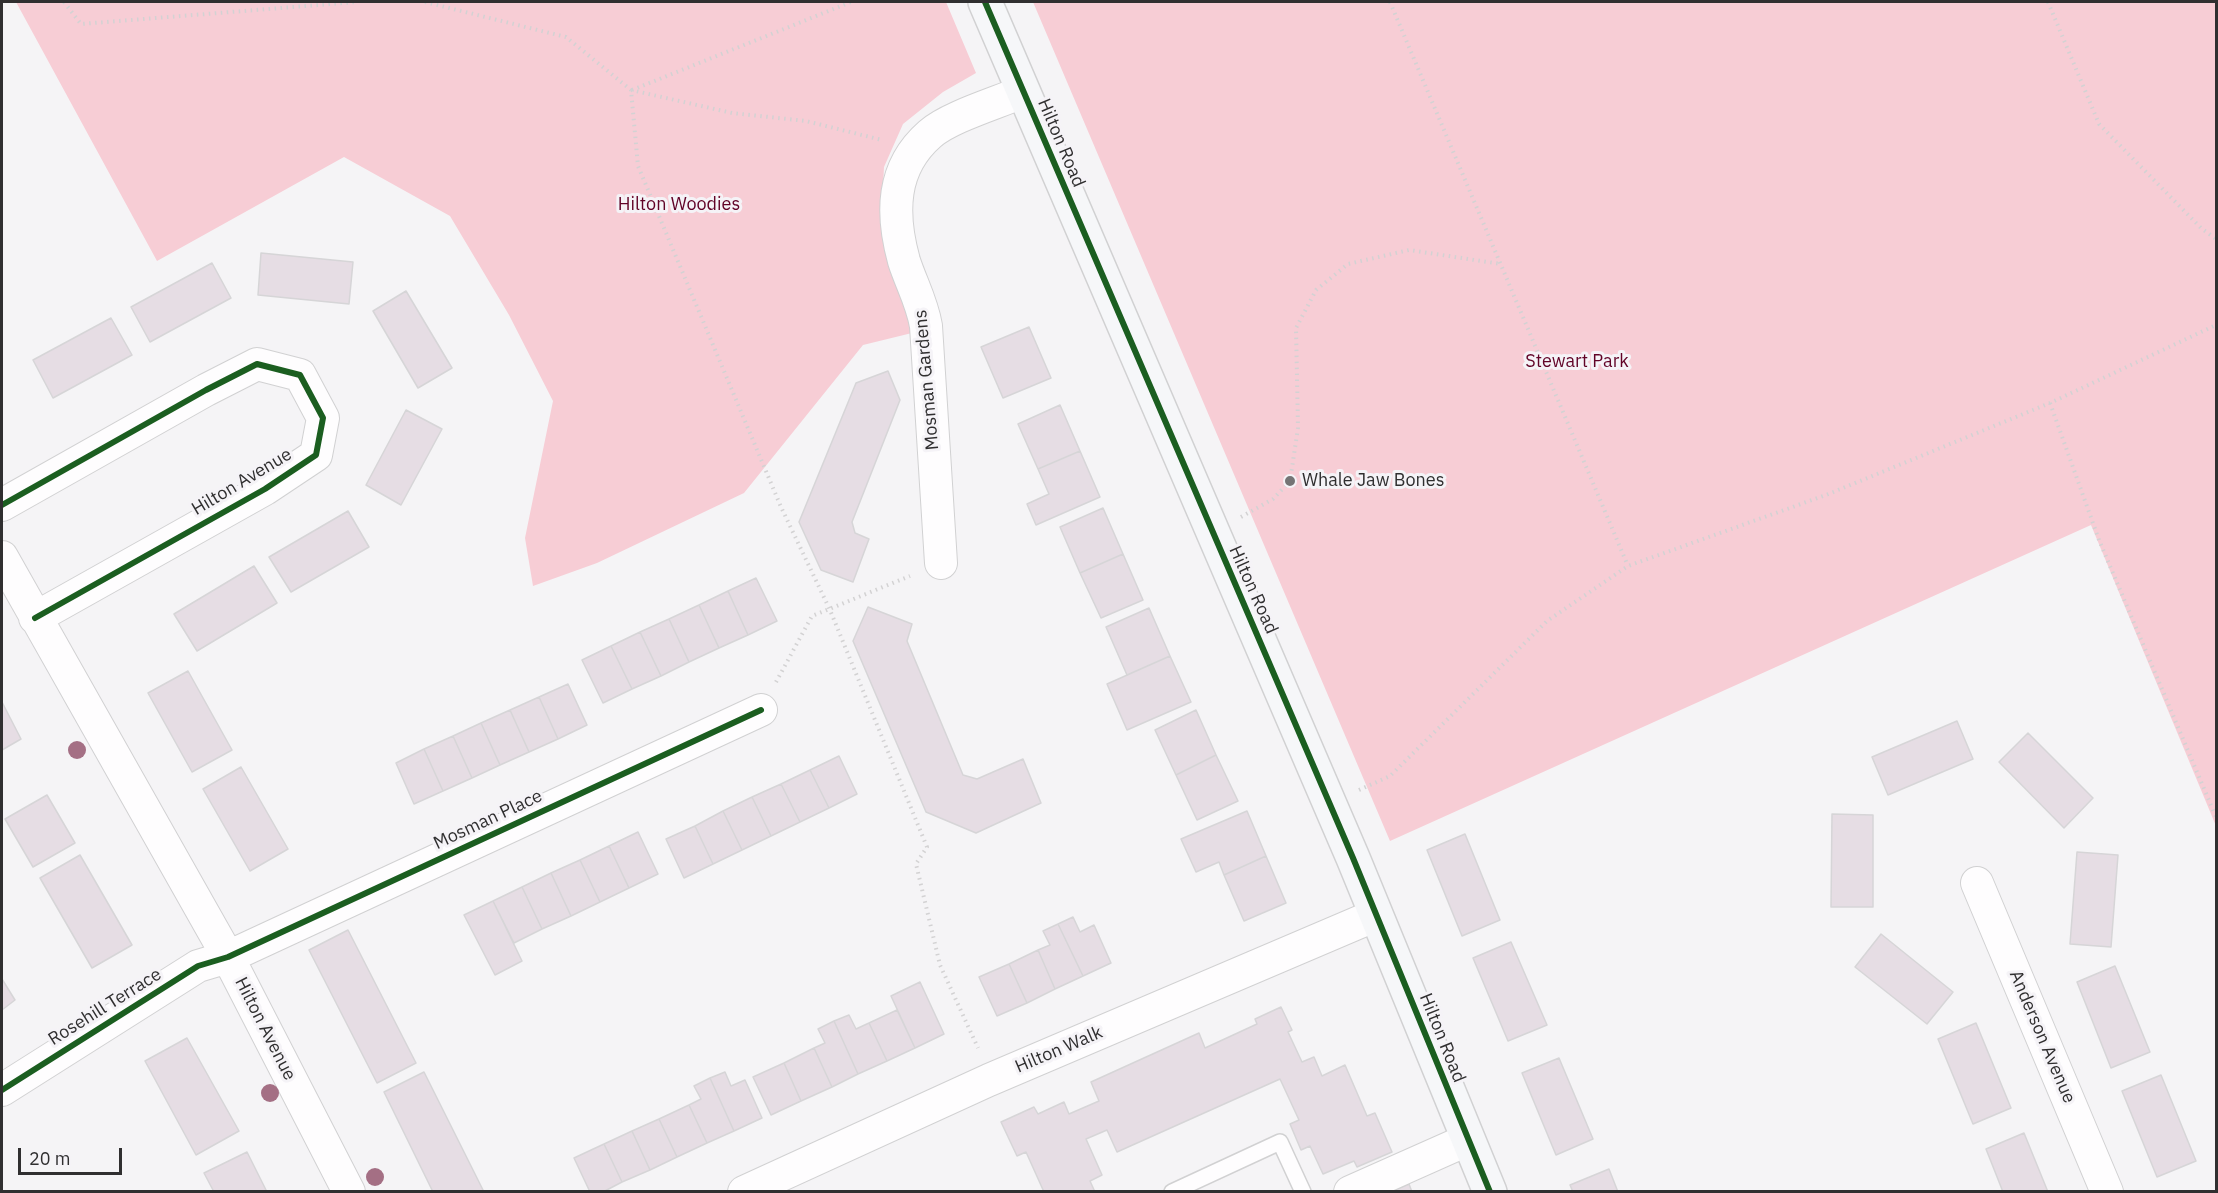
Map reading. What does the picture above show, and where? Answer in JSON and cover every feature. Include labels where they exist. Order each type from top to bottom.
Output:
[{"type":"street","name":"Hilton Road","points":[[985,2],[1210,530],[1329,802],[1490,1191]]},
{"type":"street","name":"Mosman Gardens","points":[[941,563],[926,326],[921,302],[904,262],[895,216],[902,167],[930,134],[947,124],[1022,92]]},
{"type":"street","name":"Hilton Avenue","points":[[2,506],[206,390],[257,364],[300,375],[323,418],[316,455],[265,489],[35,618]]},
{"type":"street","name":"Hilton Avenue","points":[[2,557],[228,957],[349,1191]]},
{"type":"street","name":"Mosman Place","points":[[228,957],[760,710]]},
{"type":"street","name":"Anderson Avenue","points":[[1977,883],[2107,1191]]},
{"type":"street","name":"Hilton Walk","points":[[744,1191],[989,1080],[1376,915]]},
{"type":"street","name":"Rosehill Terrace","points":[[2,1090],[198,966],[228,957]]},
{"type":"street","points":[[1350,1191],[1467,1140]]},
{"type":"lane","points":[[1172,1191],[1280,1142],[1303,1191]]},
{"type":"path","points":[[64,2],[81,24],[357,2]]},
{"type":"path","points":[[425,2],[566,38],[631,90],[732,113],[806,121],[918,149]]},
{"type":"path","points":[[631,90],[851,2]]},
{"type":"path","points":[[1390,2],[1628,566]]},
{"type":"path","points":[[2048,2],[2099,124],[2201,228],[2217,239]]},
{"type":"path","points":[[631,90],[638,166],[781,507],[830,610],[927,847],[916,864],[940,965],[989,1080]]},
{"type":"path","points":[[1210,530],[1251,513],[1273,499],[1290,482],[1298,428],[1296,328],[1316,290],[1348,264],[1409,250],[1501,264]]},
{"type":"path","points":[[1329,802],[1390,776],[1547,621],[1628,566],[1826,495],[2050,403],[2217,325]]},
{"type":"path","points":[[2050,403],[2099,540],[2217,817]]},
{"type":"path","points":[[760,710],[812,616],[941,563]]},
{"type":"green space","name":"Hilton Woodies","points":[[16,2],[946,2],[976,73],[943,92],[903,124],[884,167],[881,227],[901,287],[912,333],[863,345],[744,493],[597,563],[533,586],[525,538],[553,401],[509,315],[450,216],[344,157],[157,261]]},
{"type":"green space","name":"Stewart Park","points":[[1033,2],[2216,2],[2216,826],[2091,525],[1390,841]]},
{"type":"building","points":[[261,253],[353,262],[349,304],[258,295]]},
{"type":"building","points":[[212,263],[231,298],[150,342],[131,307]]},
{"type":"building","points":[[406,291],[452,368],[418,388],[373,311]]},
{"type":"building","points":[[111,318],[132,355],[53,398],[33,360]]},
{"type":"building","points":[[1029,327],[1051,378],[1003,398],[981,347]]},
{"type":"building","points":[[888,371],[900,400],[852,522],[855,533],[869,539],[853,582],[821,570],[799,522],[856,383]]},
{"type":"building","points":[[1060,405],[1080,451],[1038,469],[1018,424]]},
{"type":"building","points":[[406,410],[442,429],[401,505],[366,485]]},
{"type":"building","points":[[1080,451],[1100,497],[1036,525],[1027,504],[1049,494],[1038,469]]},
{"type":"building","points":[[1103,508],[1123,554],[1080,573],[1060,527]]},
{"type":"building","points":[[348,511],[369,547],[291,592],[269,557]]},
{"type":"building","points":[[1123,554],[1143,600],[1101,618],[1080,573]]},
{"type":"building","points":[[254,566],[277,603],[197,651],[174,614]]},
{"type":"building","points":[[756,578],[777,621],[748,635],[728,591]]},
{"type":"building","points":[[728,591],[748,635],[719,648],[699,605]]},
{"type":"building","points":[[699,605],[719,648],[689,662],[669,619]]},
{"type":"building","points":[[868,607],[912,624],[907,641],[963,775],[977,779],[1023,759],[1041,803],[976,833],[926,812],[853,641]]},
{"type":"building","points":[[1149,608],[1170,656],[1127,675],[1106,627]]},
{"type":"building","points":[[669,619],[689,662],[661,676],[640,632]]},
{"type":"building","points":[[640,632],[661,676],[632,689],[611,646]]},
{"type":"building","points":[[611,646],[632,689],[603,703],[582,660]]},
{"type":"building","points":[[1170,656],[1191,702],[1127,730],[1107,684]]},
{"type":"building","points":[[188,671],[232,750],[192,772],[148,693]]},
{"type":"building","points":[[568,684],[587,725],[558,739],[539,697]]},
{"type":"building","points":[[539,697],[558,739],[529,752],[510,710]]},
{"type":"building","points":[[2,702],[21,739],[2,750]]},
{"type":"building","points":[[510,710],[529,752],[500,765],[481,723]]},
{"type":"building","points":[[1196,710],[1216,755],[1176,775],[1155,730]]},
{"type":"building","points":[[1957,721],[1973,759],[1888,795],[1872,757]]},
{"type":"building","points":[[481,723],[500,765],[472,778],[453,736]]},
{"type":"building","points":[[2028,733],[2093,798],[2064,828],[1999,762]]},
{"type":"building","points":[[453,736],[472,778],[443,791],[424,749]]},
{"type":"building","points":[[424,749],[443,791],[414,804],[396,763]]},
{"type":"building","points":[[1216,755],[1238,801],[1197,820],[1176,775]]},
{"type":"building","points":[[839,756],[857,794],[829,808],[810,770]]},
{"type":"building","points":[[241,767],[288,849],[250,871],[203,789]]},
{"type":"building","points":[[810,770],[829,808],[800,822],[781,784]]},
{"type":"building","points":[[781,784],[800,822],[771,836],[752,797]]},
{"type":"building","points":[[47,795],[75,843],[33,867],[5,819]]},
{"type":"building","points":[[752,797],[771,836],[742,850],[723,811]]},
{"type":"building","points":[[723,811],[742,850],[713,864],[695,826]]},
{"type":"building","points":[[1247,811],[1266,856],[1224,875],[1219,862],[1196,872],[1181,839]]},
{"type":"building","points":[[1832,814],[1873,815],[1873,907],[1831,907]]},
{"type":"building","points":[[695,826],[713,864],[684,878],[666,839]]},
{"type":"building","points":[[638,832],[658,874],[629,888],[609,846]]},
{"type":"building","points":[[1465,834],[1500,920],[1462,936],[1427,850]]},
{"type":"building","points":[[609,846],[629,888],[600,902],[580,860]]},
{"type":"building","points":[[2077,852],[2118,855],[2111,947],[2070,944]]},
{"type":"building","points":[[80,855],[132,945],[92,968],[40,878]]},
{"type":"building","points":[[1266,856],[1286,903],[1244,921],[1224,875]]},
{"type":"building","points":[[580,860],[600,902],[571,916],[551,873]]},
{"type":"building","points":[[551,873],[571,916],[542,929],[522,887]]},
{"type":"building","points":[[522,887],[542,929],[514,943],[493,901]]},
{"type":"building","points":[[493,901],[522,961],[495,975],[464,915]]},
{"type":"building","points":[[1073,917],[1080,932],[1094,925],[1111,963],[1083,976],[1058,924]]},
{"type":"building","points":[[1058,924],[1083,976],[1055,989],[1038,950],[1050,945],[1043,931]]},
{"type":"building","points":[[348,930],[416,1063],[377,1083],[309,950]]},
{"type":"building","points":[[1881,934],[1953,992],[1927,1024],[1855,967]]},
{"type":"building","points":[[1511,942],[1547,1025],[1508,1041],[1473,958]]},
{"type":"building","points":[[1038,950],[1055,989],[1027,1003],[1009,964]]},
{"type":"building","points":[[1009,964],[1027,1003],[997,1016],[979,977]]},
{"type":"building","points":[[2115,966],[2150,1052],[2111,1068],[2077,982]]},
{"type":"building","points":[[2,979],[15,1000],[2,1010]]},
{"type":"building","points":[[920,982],[944,1034],[915,1048],[891,996]]},
{"type":"building","points":[[1281,1007],[1292,1030],[1288,1032],[1302,1062],[1314,1057],[1322,1076],[1345,1065],[1367,1116],[1375,1113],[1392,1152],[1357,1167],[1354,1161],[1323,1174],[1310,1146],[1301,1150],[1290,1124],[1299,1120],[1280,1079],[1117,1152],[1107,1130],[1086,1139],[1102,1175],[1090,1181],[1095,1192],[1044,1192],[1026,1152],[1017,1156],[1001,1122],[1034,1107],[1038,1114],[1064,1102],[1069,1114],[1099,1101],[1091,1082],[1199,1033],[1205,1048],[1257,1024],[1255,1019]]},
{"type":"building","points":[[897,1010],[915,1048],[887,1061],[869,1023]]},
{"type":"building","points":[[849,1015],[856,1029],[869,1023],[887,1061],[858,1074],[834,1021]]},
{"type":"building","points":[[834,1021],[858,1074],[832,1087],[814,1048],[825,1043],[818,1029]]},
{"type":"building","points":[[1976,1023],[2011,1108],[1973,1124],[1938,1039]]},
{"type":"building","points":[[187,1038],[239,1131],[196,1155],[145,1061]]},
{"type":"building","points":[[814,1048],[832,1087],[801,1101],[784,1063]]},
{"type":"building","points":[[1559,1058],[1593,1139],[1556,1155],[1522,1073]]},
{"type":"building","points":[[784,1063],[801,1101],[771,1115],[753,1077]]},
{"type":"building","points":[[424,1072],[484,1192],[433,1192],[384,1092]]},
{"type":"building","points":[[725,1072],[731,1086],[745,1080],[762,1118],[734,1131],[710,1078]]},
{"type":"building","points":[[2161,1075],[2196,1161],[2157,1177],[2122,1091]]},
{"type":"building","points":[[710,1078],[734,1131],[707,1143],[689,1105],[701,1099],[694,1086]]},
{"type":"building","points":[[689,1105],[707,1143],[677,1157],[659,1119]]},
{"type":"building","points":[[659,1119],[677,1157],[650,1170],[632,1131]]},
{"type":"building","points":[[632,1131],[650,1170],[622,1182],[604,1144]]},
{"type":"building","points":[[2024,1133],[2048,1192],[2003,1192],[1986,1149]]},
{"type":"building","points":[[604,1144],[622,1182],[603,1192],[590,1192],[574,1158]]},
{"type":"building","points":[[247,1152],[267,1192],[214,1192],[204,1173]]},
{"type":"building","points":[[1609,1169],[1618,1192],[1573,1192],[1570,1185]]},
{"type":"building","points":[[1409,1184],[1412,1192],[1391,1192]]},
{"type":"cycle path","points":[[985,2],[1353,858],[1490,1192]]},
{"type":"cycle path","points":[[2,505],[206,390],[257,364],[300,375],[323,418],[316,455],[265,489],[35,618]]},
{"type":"cycle path","points":[[2,1090],[198,966],[228,957],[761,710]]},
{"type":"place","name":"Whale Jaw Bones","points":[[1290,481]]}]
